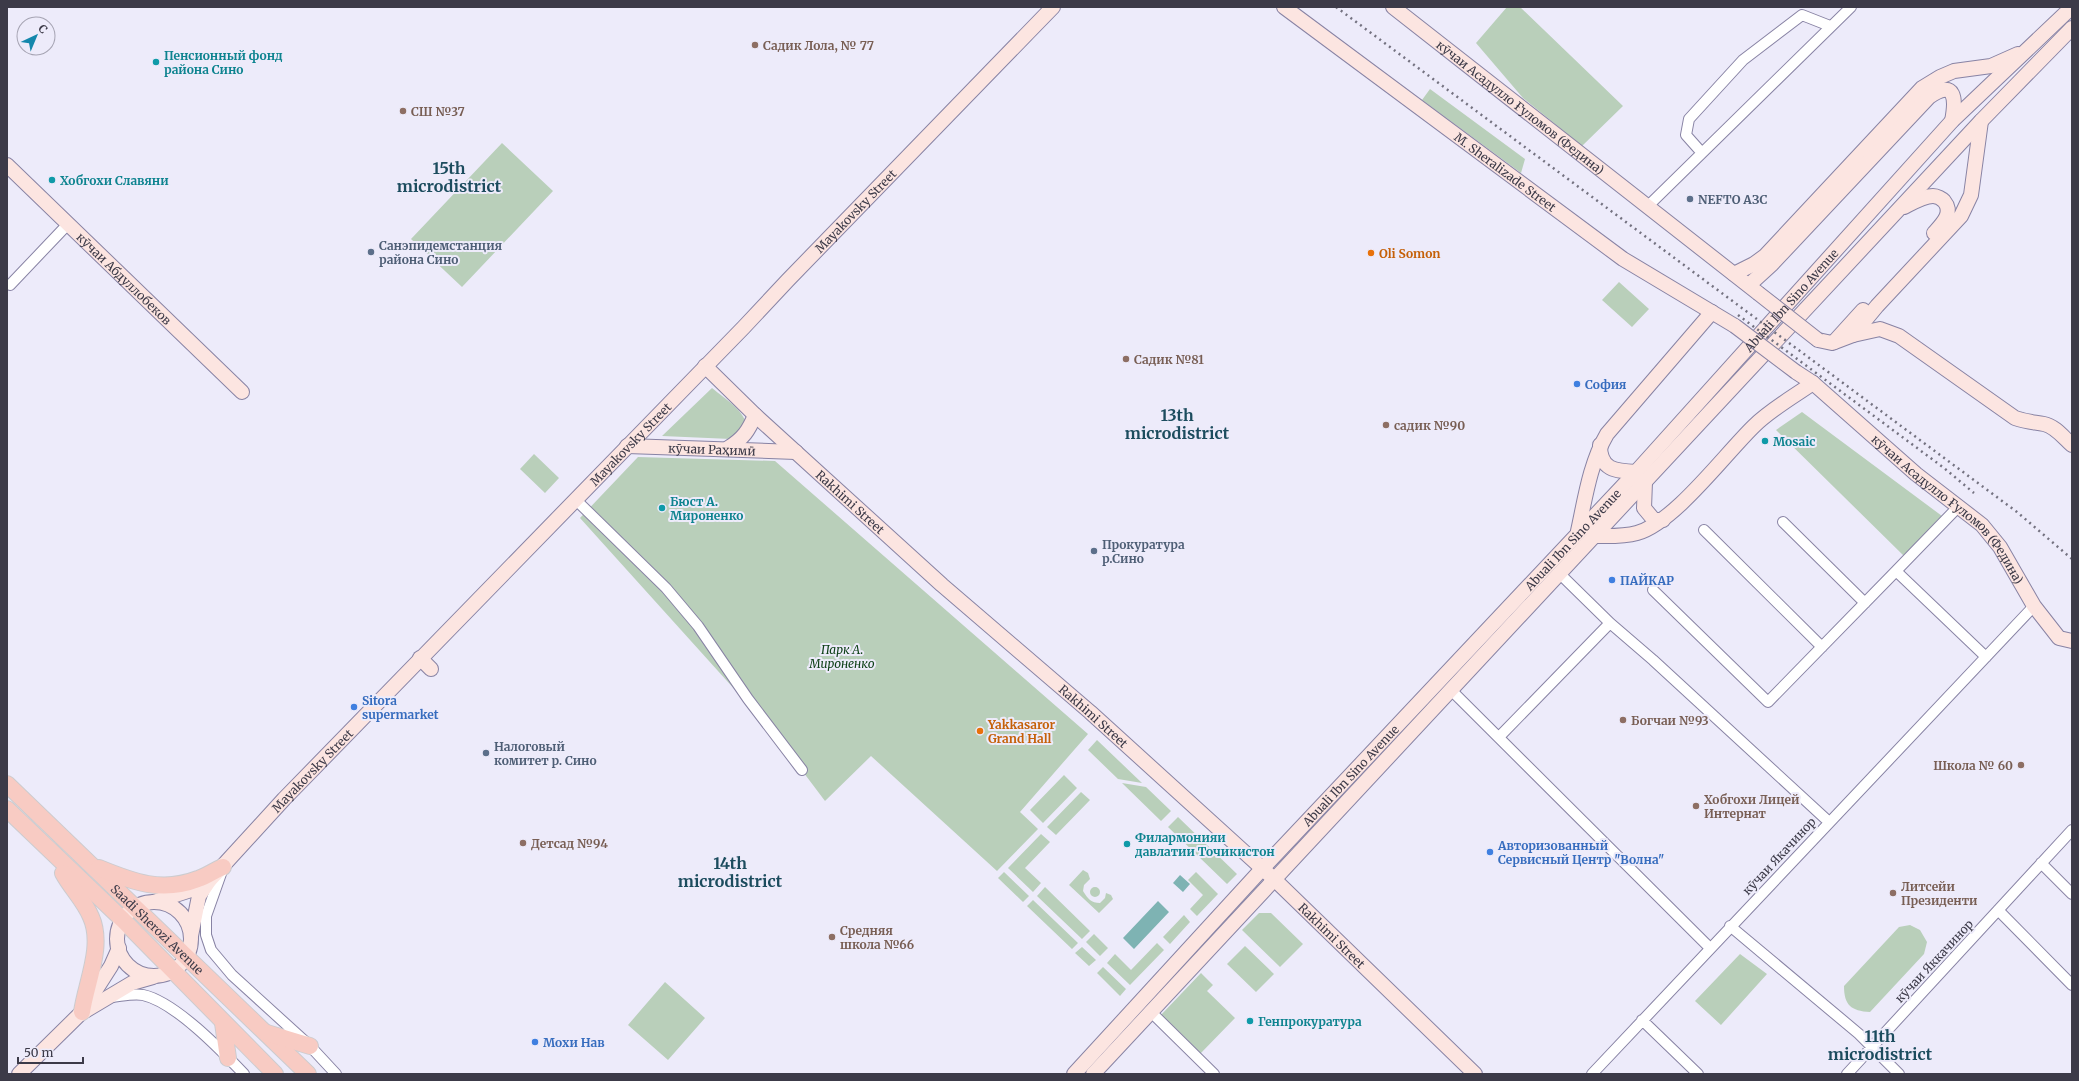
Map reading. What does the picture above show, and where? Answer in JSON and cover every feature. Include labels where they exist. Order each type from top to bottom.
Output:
[{"type":"main road","name":"Saadi Sherozi Avenue","points":[[7,784],[308,1074]]},
{"type":"main road","name":"Saadi Sherozi Avenue","points":[[7,809],[123,920],[166,973],[223,1023],[275,1074]]},
{"type":"main road","points":[[53,854],[66,877],[85,904],[93,925],[96,939],[95,957],[85,991],[81,1013]]},
{"type":"main road","points":[[91,865],[132,882],[173,886],[199,879],[223,867]]},
{"type":"main road","points":[[223,1023],[228,1058]]},
{"type":"main road","points":[[265,1032],[310,1046]]},
{"type":"street","name":"Mayakovsky Street","points":[[187,957],[199,896],[209,881],[284,799],[420,658],[1053,7]]},
{"type":"street","name":"M. Sheralizade Street","points":[[1284,7],[1502,171],[1623,259],[1735,326],[1796,372]]},
{"type":"street","name":"кӯчаи Асадулло Ғуломов (Федина)","points":[[1393,7],[1818,340],[1832,344]]},
{"type":"street","points":[[1648,206],[1851,7]]},
{"type":"street","name":"Abuali Ibn Sino Avenue","points":[[1093,1074],[1594,536],[1640,477],[1952,121],[2072,7]]},
{"type":"street","points":[[1702,153],[1686,135],[1689,119],[1743,60],[1802,15],[1830,26]]},
{"type":"street","name":"Abuali Ibn Sino Avenue","points":[[1074,1074],[1262,869],[1578,532],[1640,477],[2072,28]]},
{"type":"street","points":[[1734,274],[1754,264],[1765,256],[1922,88],[1940,77],[1954,71],[1991,66],[2029,49]]},
{"type":"street","points":[[1753,289],[1772,264],[1929,97],[1939,90],[1946,90],[1952,93],[1955,98],[1952,121]]},
{"type":"street","points":[[1853,336],[1877,306],[1962,216],[1971,195],[1981,121]]},
{"type":"street","name":"кӯчаи Абдуллобеков","points":[[7,165],[242,392]]},
{"type":"street","points":[[1832,344],[1944,221],[1948,212],[1947,206],[1943,200],[1933,196],[1900,208]]},
{"type":"street","points":[[10,285],[68,224]]},
{"type":"street","points":[[1877,306],[1880,329]]},
{"type":"street","points":[[1578,532],[1591,472],[1600,445],[1606,434],[1712,312]]},
{"type":"street","points":[[1832,344],[1853,336],[1880,329],[1899,336],[2015,418],[2031,423],[2044,424],[2054,429],[2072,445]]},
{"type":"street","name":"Rakhimi Street","points":[[705,366],[796,452],[942,585],[1090,712],[1142,754],[1274,879],[1475,1074]]},
{"type":"street","name":"кӯчаи Асадулло Ғуломов (Федина)","points":[[1796,372],[1813,383],[1916,474],[1982,525],[2000,547],[2034,606],[2065,639]]},
{"type":"street","points":[[1594,536],[1615,536],[1638,533],[1663,520],[1755,425],[1813,383]]},
{"type":"street","points":[[728,448],[740,440],[748,431],[755,414]]},
{"type":"street","points":[[1600,445],[1600,454],[1604,463],[1612,469],[1640,477],[1644,508],[1654,520],[1663,520]]},
{"type":"street","name":"кӯчаи Раҳимӣ","points":[[627,446],[728,448],[796,452]]},
{"type":"street","points":[[575,499],[666,588],[698,626],[748,699],[802,770]]},
{"type":"street","points":[[1653,590],[1768,702],[1958,507]]},
{"type":"street","points":[[1783,522],[1865,603]]},
{"type":"street","points":[[1704,530],[1822,647]]},
{"type":"street","points":[[1896,571],[1986,657]]},
{"type":"street","points":[[1559,573],[1610,622],[1829,822]]},
{"type":"street","name":"кӯчаи Якачинор","points":[[1592,1074],[1730,926],[2034,606]]},
{"type":"street","points":[[1499,737],[1610,622]]},
{"type":"street","points":[[2065,639],[2072,650]]},
{"type":"street","points":[[420,658],[431,669]]},
{"type":"street","points":[[1450,689],[1710,948]]},
{"type":"street","name":"кӯчаи Яккачинор","points":[[1847,1074],[2072,830]]},
{"type":"street","points":[[2041,864],[2072,894]]},
{"type":"street","points":[[223,867],[206,916],[206,935],[211,950],[232,975],[310,1046],[336,1074]]},
{"type":"street","name":"Mayakovsky Street","points":[[136,908],[194,889],[209,881]]},
{"type":"street","points":[[154,902],[165,904],[179,912],[188,925],[191,936]]},
{"type":"street","points":[[136,908],[123,920],[118,938],[119,948],[123,958],[134,969],[148,976],[166,973]]},
{"type":"street","points":[[1998,910],[2072,985]]},
{"type":"street","points":[[1730,926],[1872,1047],[1899,1074]]},
{"type":"street","points":[[19,1074],[81,1013],[111,966],[119,948]]},
{"type":"street","points":[[81,1013],[132,983],[166,973],[187,957]]},
{"type":"street","points":[[108,997],[142,995],[161,1001],[187,1021],[244,1074]]},
{"type":"street","points":[[1151,1012],[1214,1074]]},
{"type":"street","points":[[1642,1020],[1698,1074]]},
{"type":"green space","points":[[1507,7],[1520,7],[1623,106],[1582,146],[1523,98],[1476,43]]},
{"type":"green space","points":[[1430,89],[1525,159],[1521,173],[1422,100]]},
{"type":"green space","points":[[502,143],[553,191],[462,287],[411,239]]},
{"type":"green space","points":[[1619,282],[1649,309],[1632,327],[1602,300]]},
{"type":"green space","points":[[712,388],[739,411],[746,422],[747,428],[731,439],[662,436]]},
{"type":"green space","points":[[1802,412],[1942,516],[1904,556],[1776,430]]},
{"type":"green space","points":[[534,454],[559,478],[545,493],[520,469]]},
{"type":"green space","name":"Парк А. Мироненко","points":[[638,457],[775,461],[1088,734],[1020,812],[1038,829],[997,871],[871,756],[825,801],[773,732],[580,518]]},
{"type":"green space","points":[[1097,740],[1142,783],[1118,779],[1088,750]]},
{"type":"green space","points":[[1064,775],[1077,788],[1043,823],[1030,810]]},
{"type":"green space","points":[[1122,783],[1146,787],[1171,811],[1161,821]]},
{"type":"green space","points":[[1081,792],[1090,800],[1056,835],[1047,827]]},
{"type":"green space","points":[[1178,817],[1237,874],[1227,884],[1168,827]]},
{"type":"green space","points":[[1041,834],[1050,842],[1025,868],[1041,883],[1033,892],[1008,868]]},
{"type":"green space","points":[[1083,870],[1088,873],[1090,879],[1084,885],[1083,891],[1088,898],[1094,902],[1100,903],[1105,898],[1106,893],[1111,895],[1113,899],[1099,913],[1069,885]]},
{"type":"green space","points":[[1004,872],[1029,896],[1023,902],[998,878]]},
{"type":"green space","points":[[1196,872],[1218,894],[1197,916],[1190,909],[1203,895],[1188,880]]},
{"type":"green space","points":[[1045,887],[1090,931],[1082,939],[1037,896]]},
{"type":"green space","points":[[1093,887],[1097,887],[1099,888],[1099,896],[1093,897],[1090,894],[1090,890]]},
{"type":"green space","points":[[1033,900],[1078,943],[1072,949],[1027,906]]},
{"type":"green space","points":[[1259,913],[1271,913],[1303,944],[1280,967],[1242,930]]},
{"type":"green space","points":[[1184,915],[1190,922],[1170,944],[1163,937]]},
{"type":"green space","points":[[1910,925],[1920,930],[1927,942],[1924,954],[1870,1012],[1858,1010],[1850,1006],[1845,998],[1844,986],[1899,927]]},
{"type":"green space","points":[[1094,934],[1108,948],[1100,956],[1086,942]]},
{"type":"green space","points":[[1157,943],[1164,950],[1130,985],[1107,963],[1115,954],[1131,970]]},
{"type":"green space","points":[[1245,946],[1274,974],[1256,992],[1227,964]]},
{"type":"green space","points":[[1082,947],[1096,960],[1089,966],[1075,953]]},
{"type":"green space","points":[[1740,954],[1767,974],[1721,1025],[1695,1001]]},
{"type":"green space","points":[[1103,967],[1126,989],[1120,996],[1097,973]]},
{"type":"green space","points":[[1201,973],[1213,985],[1207,991],[1235,1018],[1200,1054],[1160,1016]]},
{"type":"green space","points":[[665,982],[705,1018],[668,1060],[628,1025]]},
{"type":"shaded area","points":[[1180,875],[1190,884],[1183,892],[1173,883]]},
{"type":"shaded area","points":[[1158,901],[1169,912],[1134,949],[1123,938]]},
{"type":"railway","points":[[1336,7],[2017,512],[2072,559]]},
{"type":"railway","points":[[1738,315],[1944,468],[1974,493]]},
{"type":"place","name":"Садик Лола, № 77","points":[[755,45]]},
{"type":"place","name":"Пенсионный фонд района Сино","points":[[156,62]]},
{"type":"place","name":"СШ №37","points":[[403,111]]},
{"type":"place","name":"Хобгохи Славяни","points":[[52,180]]},
{"type":"place","name":"NEFTO АЗС","points":[[1690,199]]},
{"type":"place","name":"Санэпидемстанция района Сино","points":[[371,252]]},
{"type":"place","name":"Oli Somon","points":[[1371,253]]},
{"type":"place","name":"Садик №81","points":[[1126,359]]},
{"type":"place","name":"София","points":[[1577,384]]},
{"type":"place","name":"садик №90","points":[[1386,425]]},
{"type":"place","name":"Mosaic","points":[[1765,441]]},
{"type":"place","name":"Бюст А. Мироненко","points":[[662,508]]},
{"type":"place","name":"Прокуратура р.Сино","points":[[1094,551]]},
{"type":"place","name":"ПАЙКАР","points":[[1612,580]]},
{"type":"place","name":"Sitora supermarket","points":[[354,707]]},
{"type":"place","name":"Богчаи №93","points":[[1623,720]]},
{"type":"place","name":"Yakkasaror Grand Hall","points":[[980,731]]},
{"type":"place","name":"Налоговый комитет р. Сино","points":[[486,753]]},
{"type":"place","name":"Школа № 60","points":[[2021,765]]},
{"type":"place","name":"Хобгохи Лицей Интернат","points":[[1696,806]]},
{"type":"place","name":"Детсад №94","points":[[523,843]]},
{"type":"place","name":"Филармонияи давлатии Точикистон","points":[[1127,844]]},
{"type":"place","name":"Авторизованный Сервисный Центр \"Волна\"","points":[[1490,852]]},
{"type":"place","name":"Литсейи Президенти","points":[[1893,893]]},
{"type":"place","name":"Средняя школа №66","points":[[832,937]]},
{"type":"place","name":"Генпрокуратура","points":[[1250,1021]]},
{"type":"place","name":"Мохи Нав","points":[[535,1042]]},
{"type":"district","name":"15th microdistrict","points":[[449,177]]},
{"type":"district","name":"13th microdistrict","points":[[1177,424]]},
{"type":"district","name":"14th microdistrict","points":[[730,872]]},
{"type":"district","name":"11th microdistrict","points":[[1880,1045]]}]
